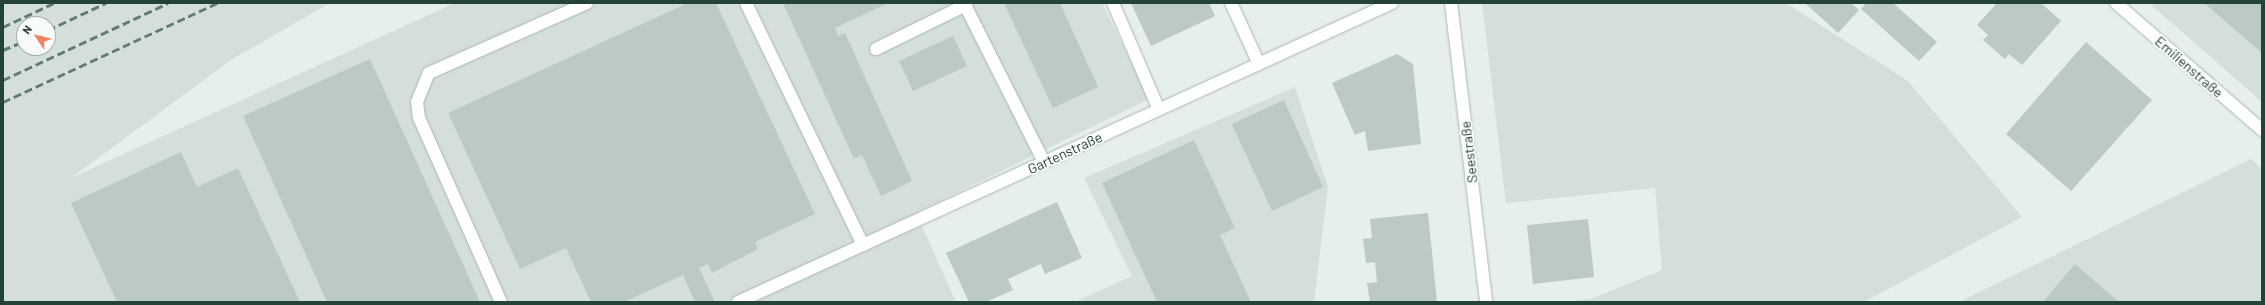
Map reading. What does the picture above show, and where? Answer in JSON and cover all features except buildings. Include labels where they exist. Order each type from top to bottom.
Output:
[{"type":"street","points":[[501,302],[419,118],[417,102],[429,73],[587,3]]},
{"type":"street","points":[[746,3],[863,245]]},
{"type":"street","points":[[1113,3],[1158,110]]},
{"type":"street","points":[[1231,3],[1259,64]]},
{"type":"street","name":"Gartenstraße","points":[[738,302],[1392,3]]},
{"type":"street","name":"Seestraße","points":[[1451,3],[1486,302]]},
{"type":"street","name":"Emilienstraße","points":[[2116,3],[2262,130]]},
{"type":"street","points":[[876,50],[965,4],[1044,162]]},
{"type":"shaded area","points":[[3,3],[330,3],[231,60],[71,178],[455,3],[1102,3],[1149,99],[916,213],[956,302],[3,302]]},
{"type":"shaded area","points":[[1482,3],[1786,3],[1908,81],[2022,217],[1864,302],[1564,302],[1591,299],[1662,270],[1655,188],[1506,203]]},
{"type":"shaded area","points":[[2149,3],[2262,3],[2262,102]]},
{"type":"shaded area","points":[[1295,87],[1328,187],[1314,302],[1075,302],[1132,276],[1084,178]]},
{"type":"shaded area","points":[[2251,159],[2262,169],[2262,302],[1959,302]]},
{"type":"railway","points":[[3,27],[54,3]]},
{"type":"railway","points":[[56,26],[106,3]]},
{"type":"railway","points":[[3,80],[168,3]]},
{"type":"railway","points":[[3,102],[217,3]]},
{"type":"railway","points":[[3,50],[16,44]]}]
